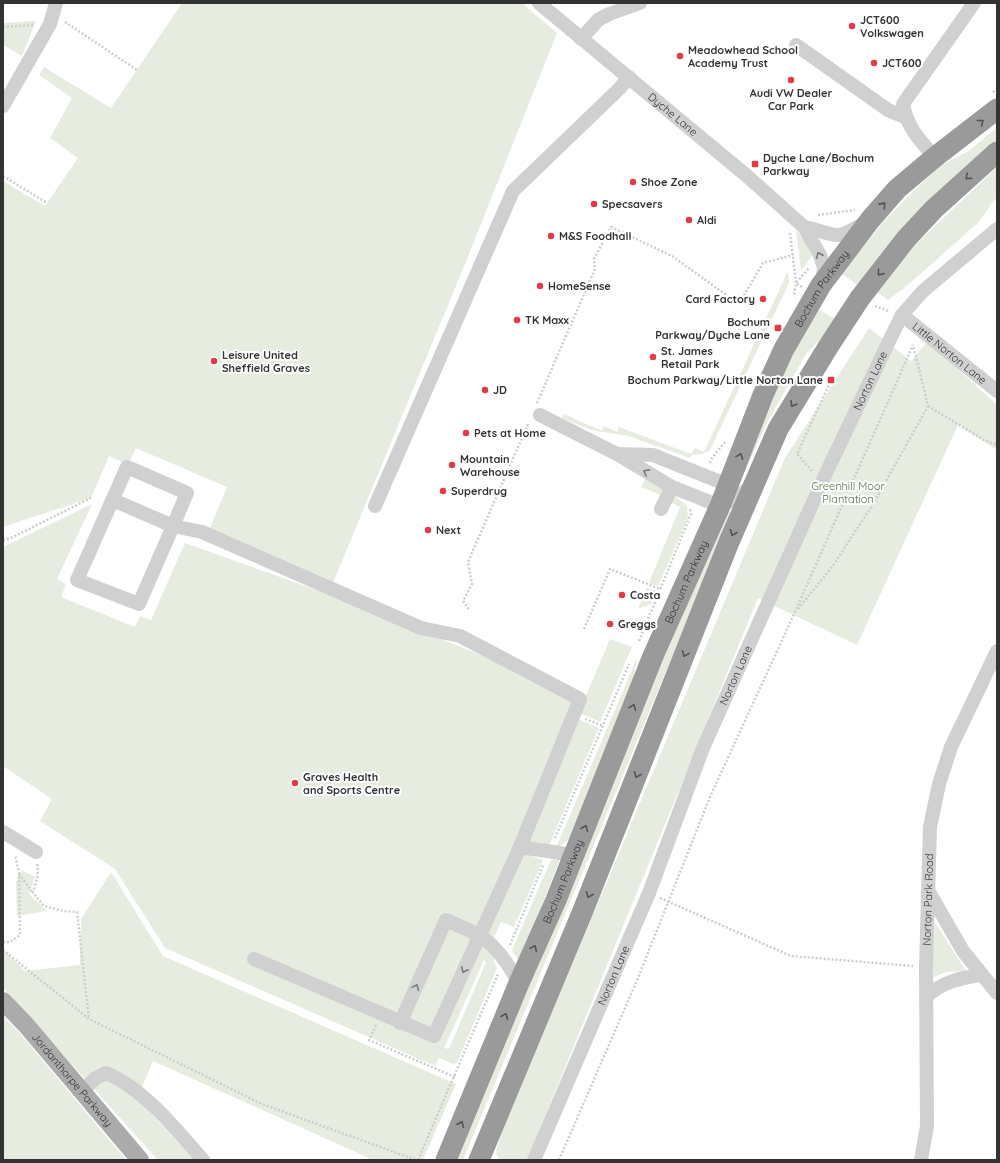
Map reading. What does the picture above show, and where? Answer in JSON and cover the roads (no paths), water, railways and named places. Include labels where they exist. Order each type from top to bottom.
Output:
[{"type":"highway","name":"Bochum Parkway","points":[[480,1160],[582,913],[732,500],[763,395],[784,349],[865,215],[935,157],[997,109]]},
{"type":"highway","name":"Bochum Parkway","points":[[446,1160],[574,855],[653,656],[732,500],[754,484],[782,423],[828,346],[866,290],[906,239],[934,208],[997,152]]},
{"type":"main road","name":"Jordanthorpe Parkway","points":[[3,1001],[140,1160]]},
{"type":"street","points":[[3,106],[50,24],[56,3]]},
{"type":"street","name":"Dyche Lane","points":[[539,3],[629,77],[804,227],[820,256],[824,268],[822,285]]},
{"type":"street","points":[[581,39],[598,20],[609,14],[640,3]]},
{"type":"street","points":[[935,157],[914,136],[905,117],[904,104],[974,3]]},
{"type":"street","points":[[796,45],[888,110],[905,117]]},
{"type":"street","points":[[375,506],[513,191],[619,89],[629,77]]},
{"type":"street","name":"Dyche Lane","points":[[804,227],[816,228],[836,236],[846,233],[865,215]]},
{"type":"street","name":"Norton Lane","points":[[534,1160],[649,893],[703,748],[822,483],[902,315],[923,291],[997,229]]},
{"type":"street","name":"Little Norton Lane","points":[[902,315],[997,391]]},
{"type":"street","points":[[536,413],[617,454],[678,489],[732,500]]},
{"type":"street","points":[[617,454],[653,455],[706,477],[732,500]]},
{"type":"street","points":[[127,467],[187,493],[173,526],[139,604],[77,580],[127,467]]},
{"type":"street","points":[[661,509],[678,489]]},
{"type":"street","points":[[113,500],[173,526],[202,532],[421,628],[460,636],[580,699],[520,847],[434,1036],[381,1015],[254,959]]},
{"type":"street","name":"Norton Park Road","points":[[921,1160],[927,1126],[926,967],[930,827],[939,784],[951,747],[997,651]]},
{"type":"street","points":[[7,834],[36,852]]},
{"type":"street","points":[[520,847],[574,855]]},
{"type":"street","points":[[928,890],[963,951],[997,993]]},
{"type":"street","points":[[400,1023],[446,920],[481,935],[505,959],[519,983]]},
{"type":"street","points":[[926,997],[938,986],[952,980],[981,975]]},
{"type":"street","points":[[82,1091],[96,1078],[106,1073],[121,1079],[172,1124],[203,1160]]},
{"type":"place","name":"JCT600 Volkswagen","points":[[852,26]]},
{"type":"place","name":"Meadowhead School Academy Trust","points":[[680,56]]},
{"type":"place","name":"JCT600","points":[[874,63]]},
{"type":"place","name":"Audi VW Dealer Car Park","points":[[791,80]]},
{"type":"place","name":"Dyche Lane/Bochum Parkway","points":[[755,164]]},
{"type":"place","name":"Shoe Zone","points":[[633,182]]},
{"type":"place","name":"Specsavers","points":[[594,204]]},
{"type":"place","name":"Aldi","points":[[689,220]]},
{"type":"place","name":"M&S Foodhall","points":[[551,236]]},
{"type":"place","name":"HomeSense","points":[[540,286]]},
{"type":"place","name":"Card Factory","points":[[763,299]]},
{"type":"place","name":"TK Maxx","points":[[517,320]]},
{"type":"place","name":"Bochum Parkway/Dyche Lane","points":[[778,328]]},
{"type":"place","name":"St. James Retail Park","points":[[653,357]]},
{"type":"place","name":"Leisure United Sheffield Graves","points":[[214,361]]},
{"type":"place","name":"Bochum Parkway/Little Norton Lane","points":[[831,380]]},
{"type":"place","name":"JD","points":[[485,390]]},
{"type":"place","name":"Pets at Home","points":[[466,433]]},
{"type":"place","name":"Mountain Warehouse","points":[[452,465]]},
{"type":"place","name":"Superdrug","points":[[443,491]]},
{"type":"place","name":"Next","points":[[428,530]]},
{"type":"place","name":"Costa","points":[[622,595]]},
{"type":"place","name":"Greggs","points":[[610,624]]},
{"type":"place","name":"Graves Health and Sports Centre","points":[[295,783]]},
{"type":"park label","name":"Greenhill Moor Plantation","points":[[848,492]]}]
